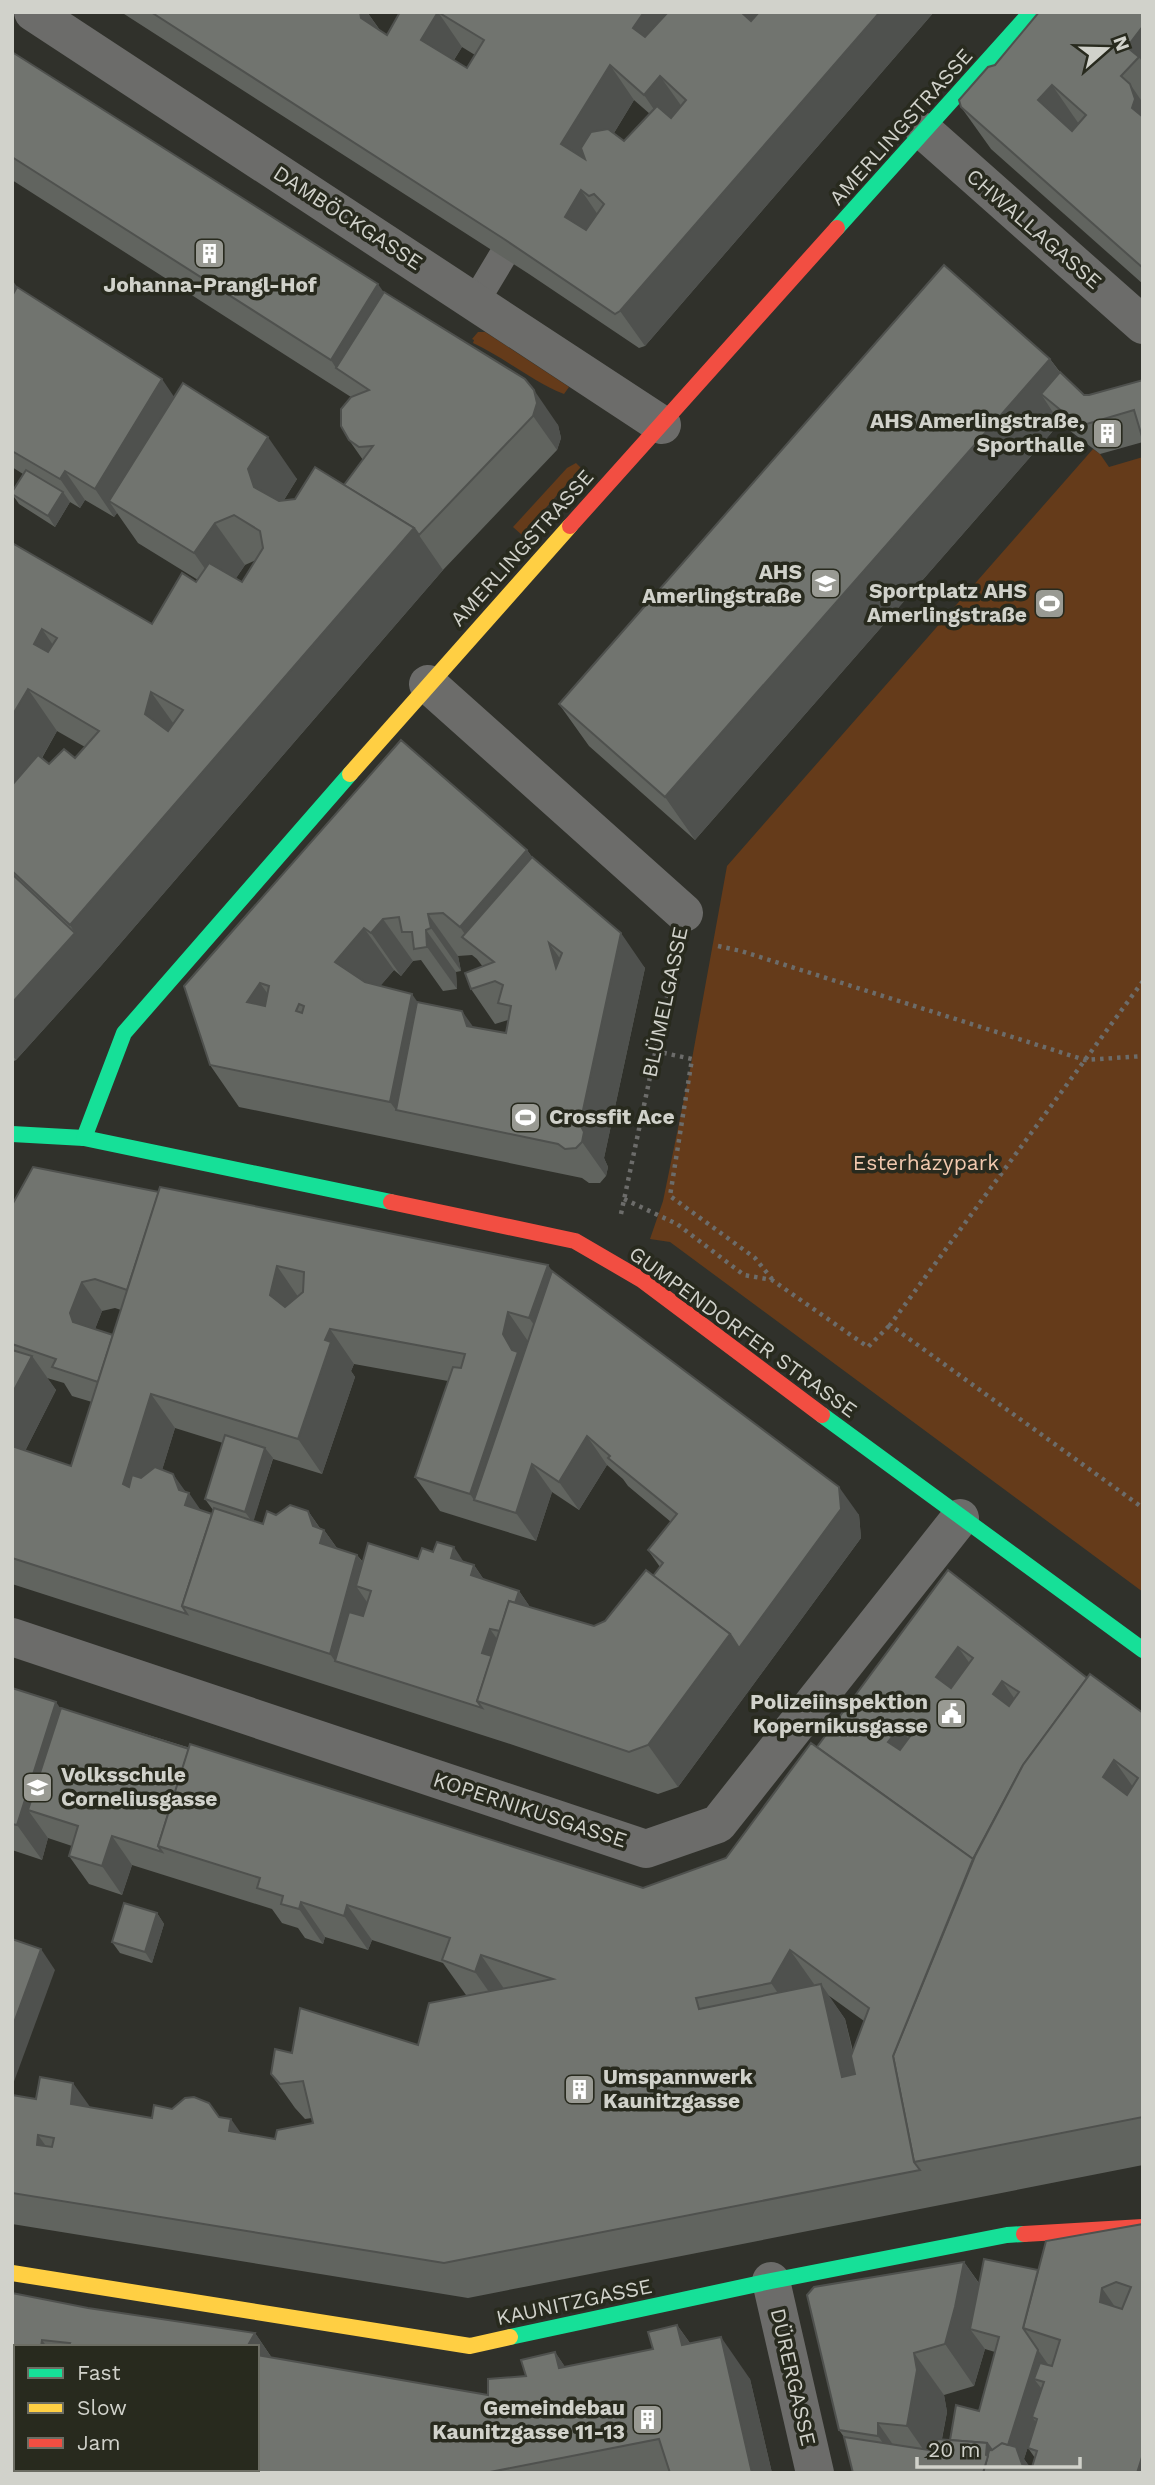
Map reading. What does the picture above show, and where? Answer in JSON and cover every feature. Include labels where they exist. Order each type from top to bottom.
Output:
[{"type":"street","name":"DAMBÖCKGASSE","points":[[33,12],[662,425]]},
{"type":"street","name":"AMERLINGSTRASSE","points":[[83,1138],[124,1033],[428,684],[1031,12]]},
{"type":"street","name":"CHWALLAGASSE","points":[[925,132],[1143,325]]},
{"type":"street","name":"BLÜMELGASSE","points":[[428,684],[684,913]]},
{"type":"street","name":"GUMPENDORFER STRASSE","points":[[12,1134],[83,1138],[575,1241],[642,1280],[960,1518],[1143,1650]]},
{"type":"street","name":"KOPERNIKUSGASSE","points":[[12,1637],[646,1849],[718,1824],[960,1518]]},
{"type":"street","name":"KAUNITZGASSE","points":[[12,2273],[470,2346],[771,2281],[1007,2235],[1143,2227]]},
{"type":"street","name":"DÜRERGASSE","points":[[771,2281],[815,2473]]},
{"type":"lane","points":[[475,302],[502,257]]},
{"type":"path","name":"BLÜMELGASSE","points":[[610,1261],[684,913]]},
{"type":"path","points":[[713,945],[741,951],[1085,1060],[1143,1056]]},
{"type":"path","points":[[655,1051],[692,1059],[670,1196],[755,1258],[772,1280],[868,1348],[890,1325],[1143,981]]},
{"type":"path","points":[[624,1199],[677,1224],[744,1275],[772,1280]]},
{"type":"path","points":[[890,1325],[1143,1508]]},
{"type":"green space","points":[[478,332],[485,332],[569,387],[564,394],[552,389],[473,343],[472,339]]},
{"type":"green space","name":"Esterházypark","points":[[1093,449],[1109,467],[1143,457],[1143,1592],[670,1242],[650,1239],[663,1201],[727,866]]},
{"type":"green space","points":[[576,463],[581,468],[522,535],[513,527],[567,468]]},
{"type":"building","points":[[151,12],[360,12],[361,18],[387,35],[400,12],[438,12],[644,12],[633,28],[645,37],[668,12],[741,12],[751,21],[759,12],[880,12],[620,311],[615,314],[504,239]],"holes":[[[438,12],[484,40],[467,68],[421,40]],[[610,65],[644,95],[660,76],[686,100],[671,118],[657,106],[624,141],[608,129],[591,132],[581,148],[585,159],[561,144]],[[581,190],[589,196],[594,194],[604,204],[586,230],[565,217]]]},
{"type":"building","points":[[1039,12],[1143,12],[1143,26],[1127,47],[1139,57],[1121,76],[1130,84],[1135,99],[1132,108],[1143,117],[1143,268],[961,107],[959,100],[988,67],[995,65]],"holes":[[[1052,85],[1086,115],[1072,131],[1038,100]]]},
{"type":"building","name":"Johanna-Prangl-Hof","points":[[12,52],[378,284],[331,360],[12,157]]},
{"type":"building","name":"AHS Amerlingstraße","points":[[944,265],[1050,359],[665,797],[559,704]]},
{"type":"building","points":[[17,287],[162,379],[95,489],[65,471],[60,479],[12,451],[12,296]]},
{"type":"building","points":[[384,292],[525,379],[534,390],[537,403],[533,416],[419,535],[414,528],[344,485],[373,446],[359,447],[349,440],[341,426],[341,409],[351,397],[369,390],[336,368]]},
{"type":"building","points":[[1060,372],[1084,395],[1143,380],[1143,440],[1134,410],[1080,426],[1041,394]]},
{"type":"building","points":[[183,383],[268,437],[248,469],[254,487],[279,501],[295,499],[315,467],[414,528],[70,925],[12,871],[12,785],[38,755],[49,764],[64,749],[75,758],[99,731],[28,689],[12,716],[12,543],[152,624],[182,573],[196,582],[209,563],[242,582],[263,548],[260,531],[234,515],[215,523],[194,553],[109,501]],"holes":[[[42,629],[57,638],[48,652],[34,644]],[[151,692],[183,710],[168,731],[145,714]]]},
{"type":"building","points":[[26,470],[63,492],[48,516],[12,494]]},
{"type":"building","points":[[401,740],[527,850],[460,927],[443,913],[428,914],[431,928],[426,930],[427,947],[414,949],[412,932],[402,932],[399,917],[383,919],[371,933],[364,928],[335,962],[365,982],[412,994],[390,1102],[210,1065],[184,986]],"holes":[[[260,983],[269,986],[265,1006],[247,1002]],[[299,1004],[304,1006],[302,1013],[296,1011]]]},
{"type":"building","points":[[532,857],[621,933],[580,1124],[584,1132],[582,1142],[576,1148],[565,1149],[558,1144],[396,1110],[417,1002],[462,1011],[467,1026],[506,1033],[511,1006],[498,1003],[503,985],[495,981],[471,989],[465,973],[494,962],[462,937]],"holes":[[[549,943],[562,953],[556,968]]]},
{"type":"building","points":[[12,874],[75,933],[12,1003]]},
{"type":"building","points":[[33,1167],[159,1192],[127,1290],[95,1279],[82,1282],[70,1313],[73,1322],[113,1335],[98,1382],[52,1367],[56,1359],[12,1344],[12,1205]]},
{"type":"building","points":[[160,1187],[548,1265],[529,1318],[508,1312],[503,1334],[512,1350],[518,1352],[470,1494],[415,1477],[453,1367],[461,1368],[465,1354],[330,1329],[325,1340],[331,1342],[298,1439],[151,1394],[123,1484],[129,1487],[132,1475],[141,1478],[155,1467],[173,1474],[179,1490],[189,1493],[185,1505],[212,1514],[182,1606],[187,1614],[12,1558],[12,1446],[71,1466]],"holes":[[[277,1266],[304,1272],[303,1292],[285,1307],[270,1295]]]},
{"type":"building","points":[[552,1271],[839,1487],[841,1509],[739,1648],[730,1634],[653,1576],[663,1563],[648,1550],[677,1514],[608,1458],[610,1456],[587,1436],[559,1482],[532,1464],[516,1513],[474,1500]]},
{"type":"building","points":[[12,1350],[32,1356],[12,1394]]},
{"type":"building","points":[[225,1435],[265,1448],[245,1512],[205,1499]]},
{"type":"building","points":[[290,1505],[308,1511],[313,1526],[324,1530],[320,1543],[357,1555],[330,1654],[182,1606],[214,1508],[263,1524],[267,1511],[276,1515]]},
{"type":"building","points":[[437,1542],[454,1547],[451,1558],[474,1565],[471,1575],[519,1591],[515,1603],[509,1601],[500,1631],[490,1629],[482,1653],[492,1656],[477,1701],[482,1708],[335,1661],[349,1612],[363,1616],[371,1591],[356,1586],[368,1543],[418,1559],[422,1548],[433,1552]]},
{"type":"building","points":[[646,1570],[730,1634],[648,1745],[629,1752],[477,1701],[509,1601],[594,1626],[605,1621]]},
{"type":"building","points":[[948,1570],[1087,1678],[1023,1765],[973,1859],[817,1747]],"holes":[[[958,1647],[973,1658],[951,1688],[936,1677]],[[1002,1681],[1019,1692],[1009,1706],[993,1694]],[[900,1727],[911,1735],[900,1750],[888,1742]]]},
{"type":"building","points":[[1090,1674],[1143,1713],[1143,2117],[914,2162],[893,2056],[975,1856],[1023,1765]],"holes":[[[1114,1760],[1138,1778],[1127,1795],[1103,1777]]]},
{"type":"building","points":[[12,1688],[56,1702],[17,1825],[12,1824]]},
{"type":"building","points":[[61,1708],[189,1749],[158,1846],[162,1852],[112,1836],[102,1866],[69,1856],[78,1826],[28,1810]]},
{"type":"building","points":[[811,1743],[973,1859],[893,2056],[914,2162],[920,2170],[444,2263],[12,2193],[12,2095],[36,2099],[40,2077],[73,2083],[71,2104],[152,2118],[154,2105],[172,2109],[185,2098],[194,2097],[209,2103],[219,2117],[231,2119],[229,2131],[275,2139],[277,2130],[313,2123],[303,2081],[280,2084],[271,2074],[275,2049],[292,2053],[300,2008],[418,2045],[429,2003],[553,1979],[481,1955],[475,1972],[442,1960],[450,1938],[347,1905],[344,1916],[301,1902],[299,1909],[281,1904],[283,1896],[257,1888],[260,1878],[158,1846],[190,1744],[643,1888],[726,1858]],"holes":[[[790,1950],[869,2008],[851,2056],[855,2074],[842,2077],[821,1984],[699,2009],[696,1998],[771,1983]],[[38,2135],[54,2138],[52,2147],[37,2145]]]},
{"type":"building","points":[[124,1903],[157,1913],[145,1952],[112,1942]]},
{"type":"building","points":[[12,1939],[41,1949],[12,2028]]},
{"type":"building","points":[[1143,2224],[1143,2454],[1137,2473],[983,2473],[989,2451],[1002,2443],[1016,2447],[1022,2464],[1032,2467],[1037,2451],[1028,2448],[1037,2419],[1032,2417],[1044,2382],[1034,2379],[1040,2363],[1052,2366],[1060,2340],[1023,2328],[1046,2241]],"holes":[[[1116,2282],[1131,2287],[1122,2309],[1100,2302],[1102,2288]]]},
{"type":"building","points":[[984,2259],[1038,2270],[1023,2328],[1038,2350],[1008,2445],[1002,2443],[992,2450],[987,2443],[950,2440],[956,2405],[979,2411],[999,2337],[970,2329]]},
{"type":"building","points":[[964,2262],[945,2344],[914,2353],[917,2370],[907,2426],[878,2423],[878,2436],[839,2430],[807,2295],[814,2287]]},
{"type":"building","points":[[12,2293],[88,2308],[255,2333],[248,2345],[69,2345],[70,2343],[42,2340],[41,2345],[14,2345],[12,2402]]},
{"type":"building","points":[[677,2325],[682,2345],[721,2337],[752,2473],[670,2473],[659,2439],[485,2473],[130,2471],[259,2471],[259,2355],[488,2395],[488,2379],[526,2376],[521,2360],[555,2352],[559,2368],[653,2349],[648,2332]]},
{"type":"building","points":[[844,2437],[936,2451],[937,2439],[987,2443],[988,2456],[983,2473],[853,2473]]},
{"type":"traffic: fast","points":[[837,228],[1031,12]]},
{"type":"traffic: fast","points":[[84,1138],[124,1033],[350,774]]},
{"type":"traffic: fast","points":[[12,1134],[84,1138],[391,1202]]},
{"type":"traffic: fast","points":[[822,1415],[1143,1650]]},
{"type":"traffic: fast","points":[[510,2337],[771,2281],[1007,2235],[1024,2234]]},
{"type":"traffic: slow","points":[[350,774],[570,526]]},
{"type":"traffic: slow","points":[[12,2273],[470,2346],[510,2337]]},
{"type":"traffic: jam","points":[[570,526],[837,228]]},
{"type":"traffic: jam","points":[[391,1202],[575,1241],[642,1280],[822,1415]]},
{"type":"traffic: jam","points":[[1024,2234],[1143,2227]]},
{"type":"place","name":"Johanna-Prangl-Hof","points":[[210,253]]},
{"type":"place","name":"AHS Amerlingstraße, Sporthalle","points":[[1108,433]]},
{"type":"place","name":"AHS Amerlingstraße","points":[[825,584]]},
{"type":"place","name":"Sportplatz AHS Amerlingstraße","points":[[1050,603]]},
{"type":"place","name":"Crossfit Ace","points":[[526,1117]]},
{"type":"place","name":"Polizeiinspektion Kopernikusgasse","points":[[951,1714]]},
{"type":"place","name":"Volksschule Corneliusgasse","points":[[38,1787]]},
{"type":"place","name":"Umspannwerk Kaunitzgasse","points":[[580,2089]]},
{"type":"place","name":"Gemeindebau Kaunitzgasse 11-13","points":[[648,2420]]}]
